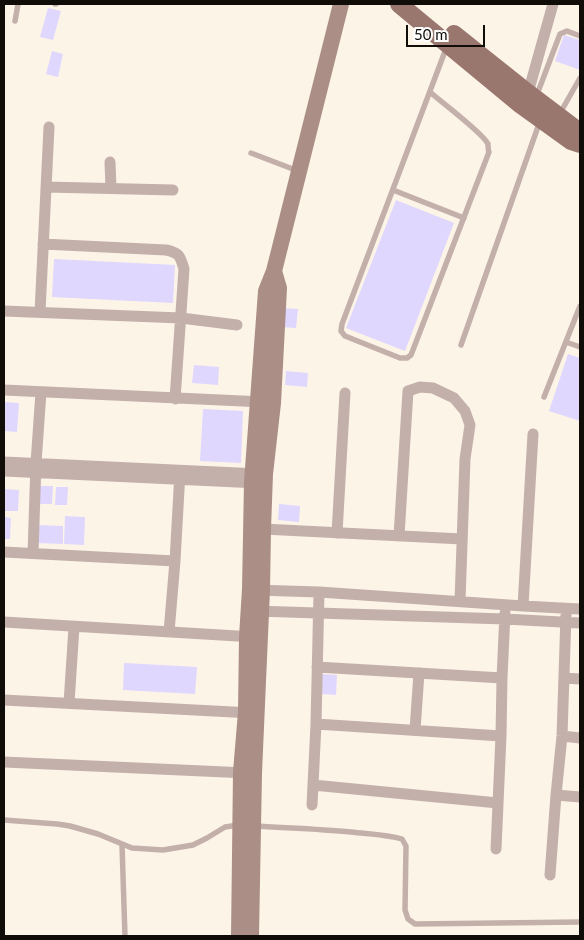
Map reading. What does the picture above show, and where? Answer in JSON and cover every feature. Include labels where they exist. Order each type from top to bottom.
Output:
[{"type":"main road","points":[[399,4],[521,105],[571,141],[580,144]]},
{"type":"main road","points":[[416,4],[531,96],[580,131]]},
{"type":"street","points":[[239,936],[251,713],[259,478],[265,402],[279,288],[274,271],[341,4]]},
{"type":"street","points":[[531,96],[553,4]]},
{"type":"street","points":[[40,312],[49,128]]},
{"type":"street","points":[[110,162],[111,188]]},
{"type":"street","points":[[46,187],[173,190]]},
{"type":"street","points":[[43,244],[166,250],[175,252],[181,257],[184,269],[175,399]]},
{"type":"street","points":[[4,311],[181,318],[237,325]]},
{"type":"street","points":[[399,536],[408,392],[420,387],[433,388],[454,398],[465,411],[470,425],[466,459],[460,601]]},
{"type":"street","points":[[4,390],[265,402]]},
{"type":"street","points":[[33,553],[36,468],[42,392]]},
{"type":"street","points":[[337,533],[345,393]]},
{"type":"street","points":[[524,606],[533,434]]},
{"type":"street","points":[[4,462],[36,468],[259,478]]},
{"type":"street","points":[[4,471],[36,468]]},
{"type":"street","points":[[169,632],[180,475]]},
{"type":"street","points":[[256,590],[263,529],[259,478]]},
{"type":"street","points":[[263,529],[462,539]]},
{"type":"street","points":[[4,552],[175,562]]},
{"type":"street","points":[[256,590],[580,608]]},
{"type":"street","points":[[312,806],[319,592]]},
{"type":"street","points":[[496,848],[505,604]]},
{"type":"street","points":[[550,875],[562,736],[567,608]]},
{"type":"street","points":[[255,611],[580,623]]},
{"type":"street","points":[[4,622],[253,637]]},
{"type":"street","points":[[69,703],[74,627]]},
{"type":"street","points":[[317,668],[502,678]]},
{"type":"street","points":[[415,730],[419,674]]},
{"type":"street","points":[[564,678],[580,679]]},
{"type":"street","points":[[4,700],[251,713]]},
{"type":"street","points":[[316,724],[501,736]]},
{"type":"street","points":[[562,736],[580,738]]},
{"type":"street","points":[[4,762],[247,773]]},
{"type":"street","points":[[313,785],[498,803]]},
{"type":"street","points":[[556,795],[580,797]]},
{"type":"street","points":[[246,826],[251,936]]},
{"type":"lane","points":[[16,21],[18,4]]},
{"type":"lane","points":[[531,96],[560,34],[567,31],[580,36]]},
{"type":"lane","points":[[430,92],[475,130],[488,144],[488,156],[412,355],[407,358],[395,357],[345,336],[341,331],[342,324],[448,44]]},
{"type":"lane","points":[[558,116],[580,78]]},
{"type":"lane","points":[[461,345],[540,119]]},
{"type":"lane","points":[[251,153],[299,171]]},
{"type":"lane","points":[[393,190],[464,218]]},
{"type":"lane","points":[[544,397],[580,306]]},
{"type":"lane","points":[[566,342],[580,347]]},
{"type":"lane","points":[[4,820],[70,826],[98,834],[132,848],[150,850],[163,850],[193,845],[225,827],[309,829],[391,836],[402,839],[406,846],[405,910],[408,919],[414,924],[580,922]]},
{"type":"lane","points":[[122,845],[125,936]]},
{"type":"building","points":[[48,8],[61,11],[53,40],[40,37]]},
{"type":"building","points":[[564,35],[580,40],[580,70],[555,61]]},
{"type":"building","points":[[52,51],[63,54],[58,77],[46,74]]},
{"type":"building","points":[[396,200],[454,223],[405,351],[346,328]]},
{"type":"building","points":[[54,259],[175,265],[173,303],[52,297]]},
{"type":"building","points":[[282,308],[298,309],[296,328],[281,327]]},
{"type":"building","points":[[568,354],[580,358],[580,421],[549,411]]},
{"type":"building","points":[[194,365],[219,367],[218,385],[192,383]]},
{"type":"building","points":[[286,371],[308,373],[307,387],[285,385]]},
{"type":"building","points":[[4,402],[19,403],[17,432],[4,431]]},
{"type":"building","points":[[203,409],[243,411],[241,463],[200,461]]},
{"type":"building","points":[[39,486],[53,486],[52,504],[38,504]]},
{"type":"building","points":[[56,487],[68,487],[67,505],[55,505]]},
{"type":"building","points":[[4,489],[19,490],[18,511],[4,511]]},
{"type":"building","points":[[279,504],[300,506],[299,522],[278,520]]},
{"type":"building","points":[[65,516],[85,517],[84,545],[64,544]]},
{"type":"building","points":[[4,517],[11,518],[10,539],[4,539]]},
{"type":"building","points":[[38,525],[63,526],[63,544],[37,543]]},
{"type":"building","points":[[124,663],[197,667],[195,694],[123,690]]},
{"type":"building","points":[[322,674],[337,675],[336,695],[321,694]]}]
